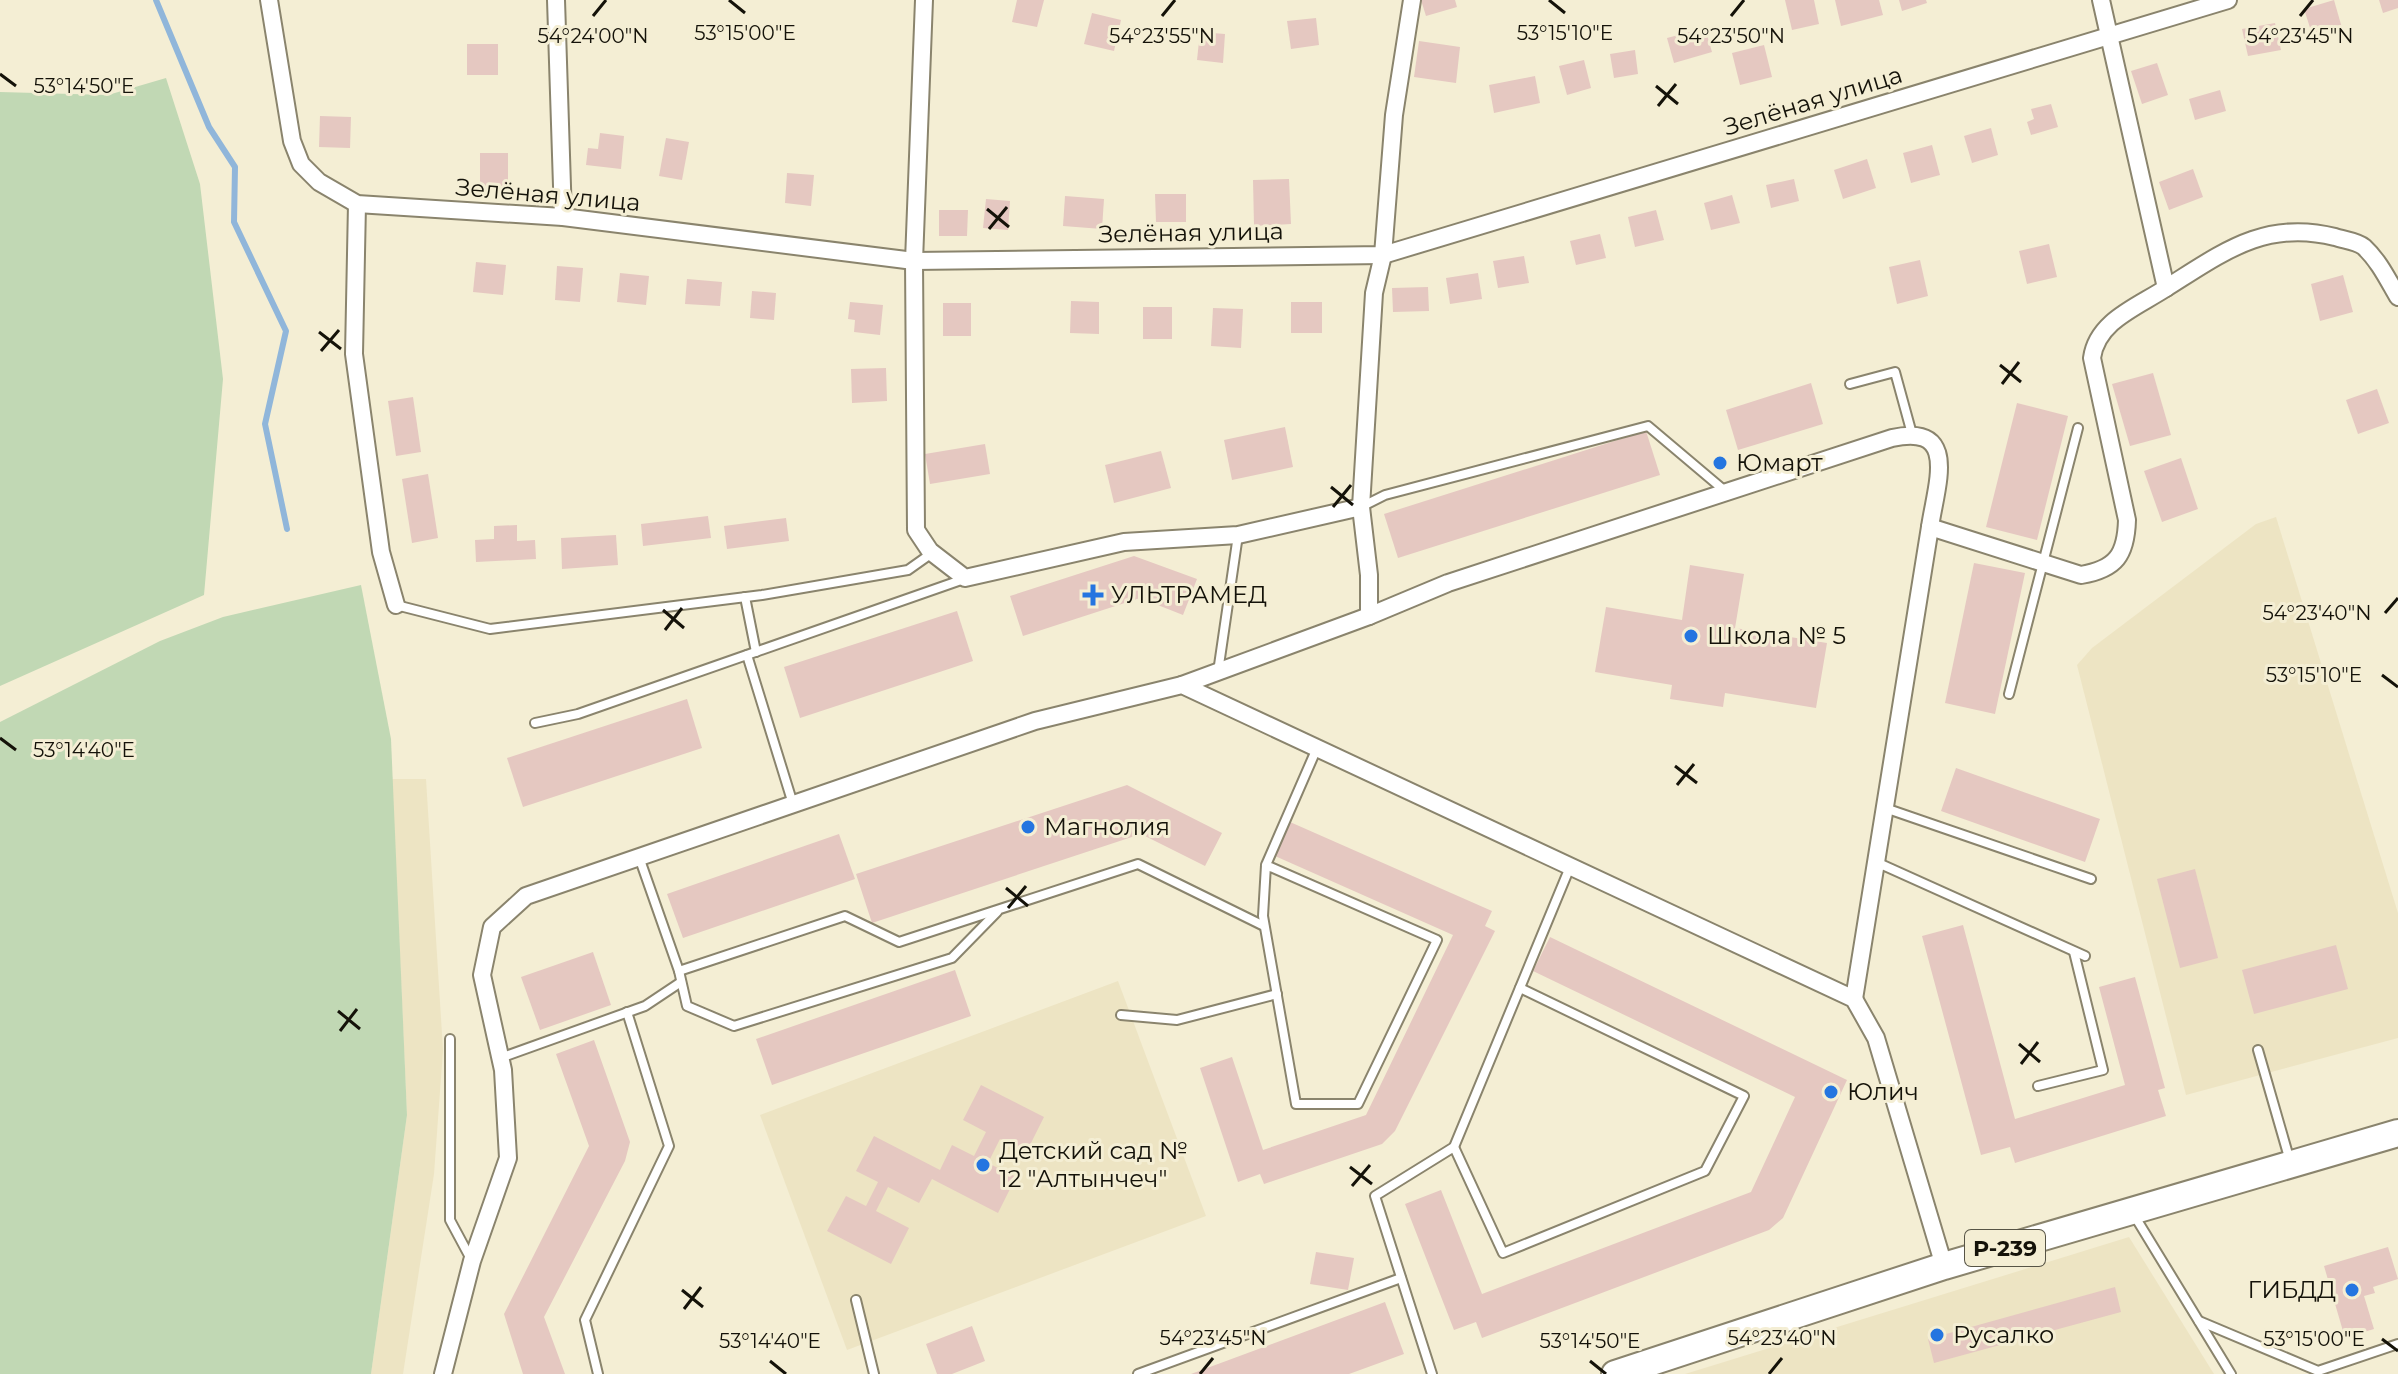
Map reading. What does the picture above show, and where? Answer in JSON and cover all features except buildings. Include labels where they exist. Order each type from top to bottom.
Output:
[{"type":"highway","name":"Р-239","points":[[1615,1374],[1944,1266],[2398,1133]]},
{"type":"street","name":"Зелёная улица","points":[[269,0],[292,141],[301,164],[319,182],[357,204],[563,217],[914,261],[1383,255],[2228,0]]},
{"type":"street","points":[[556,0],[563,217]]},
{"type":"street","points":[[924,0],[914,261],[916,530],[932,553],[965,578],[1124,542],[1238,535],[1361,507]]},
{"type":"street","points":[[1369,616],[1369,575],[1361,507],[1374,293],[1383,255],[1394,115],[1412,0]]},
{"type":"street","points":[[2101,0],[2166,288]]},
{"type":"street","points":[[357,204],[354,354],[381,552],[396,605]]},
{"type":"street","points":[[1930,527],[2081,575],[2101,572],[2118,558],[2126,540],[2127,520],[2092,358],[2094,342],[2102,329],[2234,246],[2274,232],[2327,235],[2362,244],[2398,297]]},
{"type":"street","points":[[443,1374],[472,1261],[508,1158],[500,1058],[482,975],[492,927],[526,896],[1035,721],[1182,685],[1369,616],[1448,583],[1912,434],[1926,436],[1934,443],[1939,457],[1854,999]]},
{"type":"street","points":[[1182,685],[1854,999],[1876,1038],[1944,1266]]},
{"type":"lane","points":[[1850,384],[1895,372],[1912,434]]},
{"type":"lane","points":[[1361,507],[1385,495],[1648,426],[1726,492]]},
{"type":"lane","points":[[2009,694],[2078,428]]},
{"type":"lane","points":[[1218,672],[1238,535]]},
{"type":"lane","points":[[396,605],[490,629],[745,597],[908,570],[932,553]]},
{"type":"lane","points":[[535,723],[578,714],[965,578]]},
{"type":"lane","points":[[745,597],[751,654],[793,804]]},
{"type":"lane","points":[[1266,865],[1437,940],[1358,1104],[1296,1104],[1264,926],[1266,865],[1317,748]]},
{"type":"lane","points":[[1885,808],[2091,879]]},
{"type":"lane","points":[[639,857],[679,971],[687,1006],[734,1026],[952,958],[1000,909]]},
{"type":"lane","points":[[1876,862],[2085,956]]},
{"type":"lane","points":[[679,971],[845,916],[899,942],[1138,864],[1264,926]]},
{"type":"lane","points":[[1432,1374],[1375,1196],[1454,1147],[1570,867]]},
{"type":"lane","points":[[2038,1086],[2103,1070],[2074,952]]},
{"type":"lane","points":[[500,1058],[645,1006],[681,982]]},
{"type":"lane","points":[[1454,1147],[1503,1253],[1705,1171],[1744,1096],[1520,988]]},
{"type":"lane","points":[[1121,1015],[1177,1020],[1277,994]]},
{"type":"lane","points":[[598,1374],[585,1320],[669,1146],[627,1012]]},
{"type":"lane","points":[[450,1039],[450,1220],[472,1261]]},
{"type":"lane","points":[[2258,1050],[2291,1165]]},
{"type":"lane","points":[[2131,1211],[2231,1374]]},
{"type":"lane","points":[[1138,1374],[1401,1278]]},
{"type":"lane","points":[[856,1300],[874,1374]]},
{"type":"lane","points":[[2199,1321],[2318,1371],[2398,1344]]},
{"type":"shaded area","points":[[2276,517],[2398,913],[2398,1038],[2186,1095],[2077,665],[2092,648],[2256,524]]},
{"type":"shaded area","points":[[392,779],[426,779],[443,1050],[434,1174],[403,1374],[371,1374],[407,1115]]},
{"type":"shaded area","name":"Детский сад № 12 \"Алтынчеч\"","points":[[1118,981],[1206,1216],[847,1350],[760,1115]]},
{"type":"shaded area","points":[[2129,1237],[2214,1374],[1685,1374]]},
{"type":"green space","points":[[166,78],[200,184],[223,379],[204,595],[0,686],[0,92],[108,95]]},
{"type":"green space","points":[[361,585],[391,739],[407,1115],[371,1374],[0,1374],[0,722],[160,641],[223,617]]},
{"type":"waterway","points":[[156,0],[209,127],[235,167],[234,222],[286,331],[265,424],[287,529]]},
{"type":"place","name":"Юмарт","points":[[1720,463]]},
{"type":"place","name":"УЛЬТРАМЕД","points":[[1093,595]]},
{"type":"place","name":"Школа № 5","points":[[1691,636]]},
{"type":"place","name":"Магнолия","points":[[1028,827]]},
{"type":"place","name":"Юлич","points":[[1831,1092]]},
{"type":"place","name":"Детский сад № 12 \"Алтынчеч\"","points":[[983,1165]]},
{"type":"place","name":"ГИБДД","points":[[2352,1290]]},
{"type":"place","name":"Русалко","points":[[1937,1335]]}]
